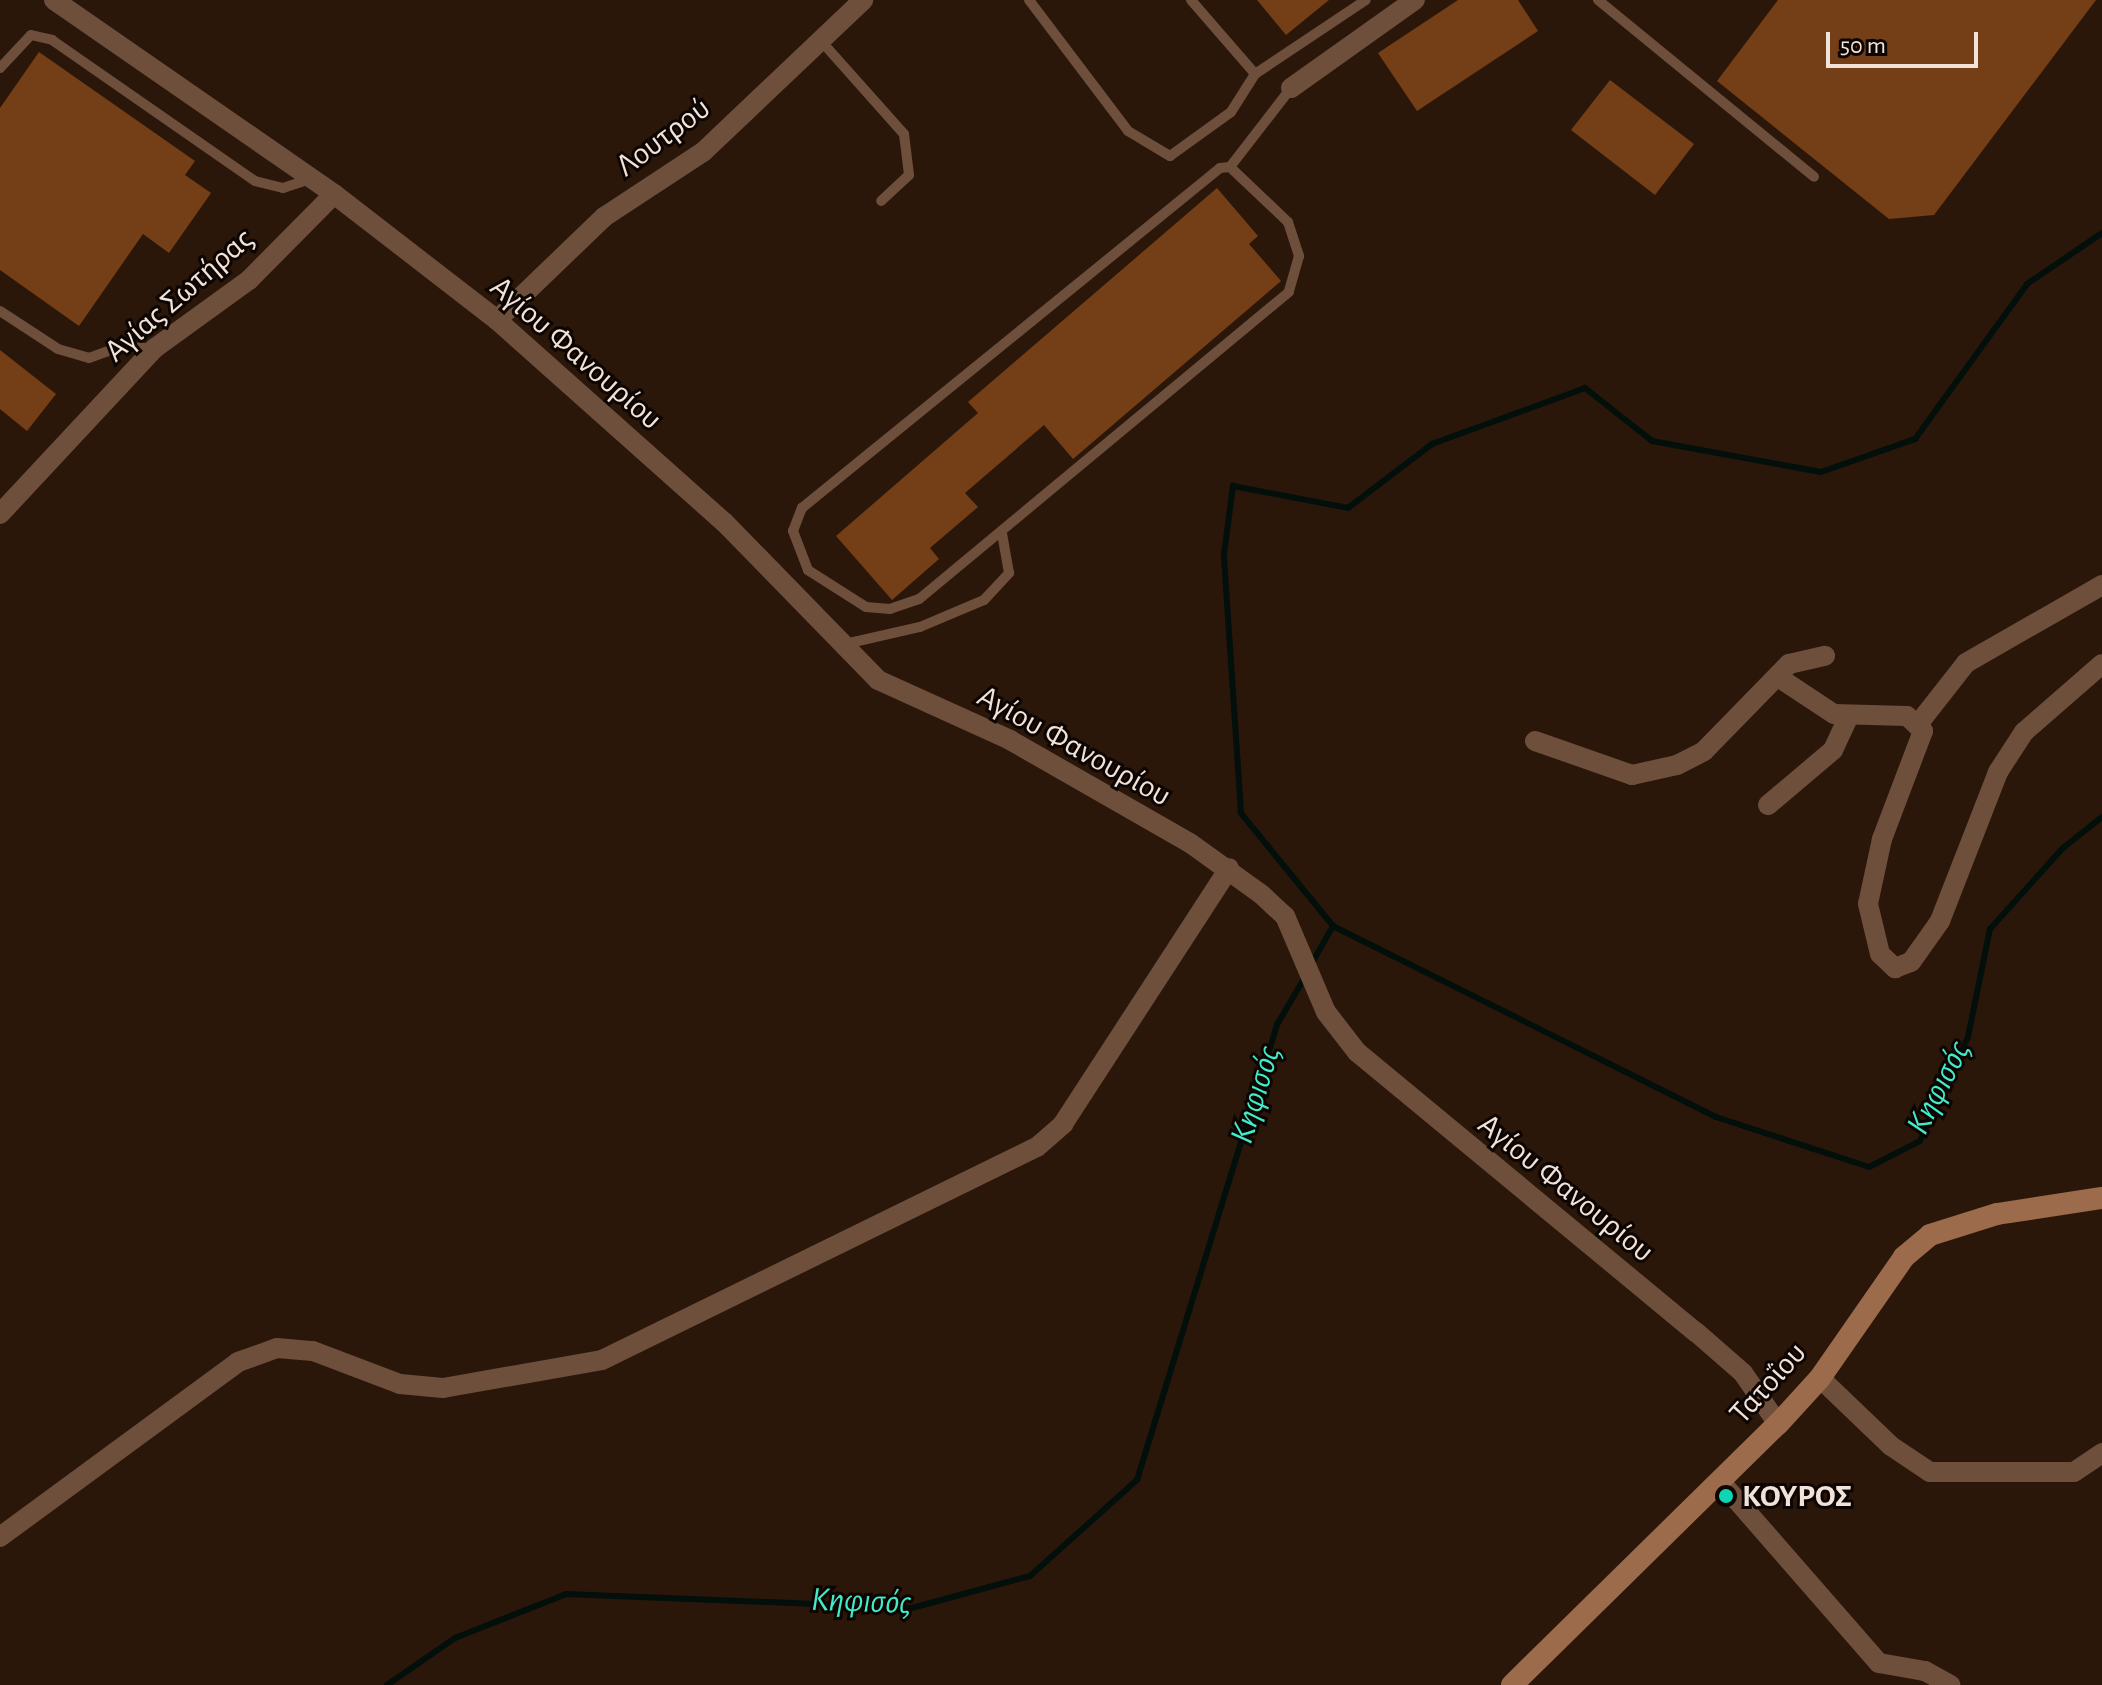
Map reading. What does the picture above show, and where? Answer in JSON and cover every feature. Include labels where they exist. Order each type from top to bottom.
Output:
[{"type":"main road","name":"Τατοΐου","points":[[1512,1685],[1778,1424],[1820,1378],[1904,1257],[1930,1235],[1997,1214],[2102,1198]]},
{"type":"street","name":"Αγίου Φανουρίου","points":[[54,0],[334,194],[497,320],[724,522],[835,644],[878,680],[970,718],[1229,868],[1285,916],[1326,1012],[1390,1084],[1743,1373],[1778,1424]]},
{"type":"street","name":"Λουτρού","points":[[497,320],[604,217],[703,152],[863,0]]},
{"type":"street","points":[[1291,88],[1415,0]]},
{"type":"street","name":"Αγίας Σωτήρας","points":[[0,514],[155,348],[249,280],[334,194]]},
{"type":"street","points":[[2102,585],[1966,663],[1919,723],[1921,740],[1882,839],[1868,904],[1880,954],[1895,968],[1911,962],[1940,921],[1998,772],[2024,732],[2102,664]]},
{"type":"street","points":[[1535,741],[1632,775],[1653,772],[1704,751],[1789,664],[1825,656]]},
{"type":"street","points":[[1778,677],[1808,703],[1848,718],[1895,714],[1919,723]]},
{"type":"street","points":[[1768,805],[1833,750],[1848,718]]},
{"type":"street","points":[[0,1537],[238,1362],[277,1348],[313,1351],[400,1384],[443,1388],[602,1360],[1037,1147],[1063,1124],[1229,868]]},
{"type":"street","points":[[1820,1378],[1891,1446],[1930,1472],[2074,1472],[2102,1453]]},
{"type":"street","points":[[1720,1481],[1879,1663],[1925,1671],[1950,1685]]},
{"type":"lane","points":[[1029,0],[1128,131],[1157,153],[1170,156],[1203,139],[1255,74],[1366,0]]},
{"type":"lane","points":[[1191,0],[1255,74]]},
{"type":"lane","points":[[1598,0],[1814,177]]},
{"type":"lane","points":[[0,68],[31,35],[52,40],[255,181],[283,188],[312,179]]},
{"type":"lane","points":[[822,42],[904,134],[909,175],[881,201]]},
{"type":"lane","points":[[1230,167],[1288,222],[1299,256],[1289,292],[1002,535],[919,599],[890,609],[828,588],[808,570],[793,531],[802,508],[1220,168],[1230,167],[1291,88]]},
{"type":"lane","points":[[0,311],[58,349],[89,358],[120,347],[155,348]]},
{"type":"lane","points":[[835,644],[881,639],[984,600],[1009,573],[1002,535]]},
{"type":"building","points":[[1257,0],[1329,0],[1286,35]]},
{"type":"building","points":[[1458,0],[1518,0],[1538,31],[1417,111],[1378,53]]},
{"type":"building","points":[[1778,0],[2096,0],[1934,215],[1889,219],[1717,81]]},
{"type":"building","points":[[39,52],[195,161],[185,175],[211,193],[169,253],[143,234],[79,326],[0,270],[0,108]]},
{"type":"building","points":[[1610,80],[1694,144],[1655,195],[1571,130]]},
{"type":"building","points":[[1217,188],[1258,236],[1249,244],[1281,281],[1073,459],[1044,425],[965,493],[978,507],[930,548],[939,559],[892,600],[836,536],[978,413],[968,402]]},
{"type":"building","points":[[0,350],[56,394],[27,431],[0,409]]},
{"type":"waterway","points":[[1333,926],[1241,813],[1224,554],[1233,486],[1348,508],[1432,444],[1585,388],[1652,441],[1821,472],[1915,439],[2027,284],[2102,233]]},
{"type":"waterway","name":"Κηφισός","points":[[1312,963],[1333,926],[1716,1117],[1869,1167],[1920,1141],[1968,1037],[1990,929],[2063,848],[2102,817]]},
{"type":"waterway","name":"Κηφισός","points":[[387,1685],[455,1638],[566,1594],[912,1608],[1030,1576],[1137,1480],[1278,1023],[1305,977]]},
{"type":"place","name":"ΚΟΥΡΟΣ","points":[[1726,1496]]}]
